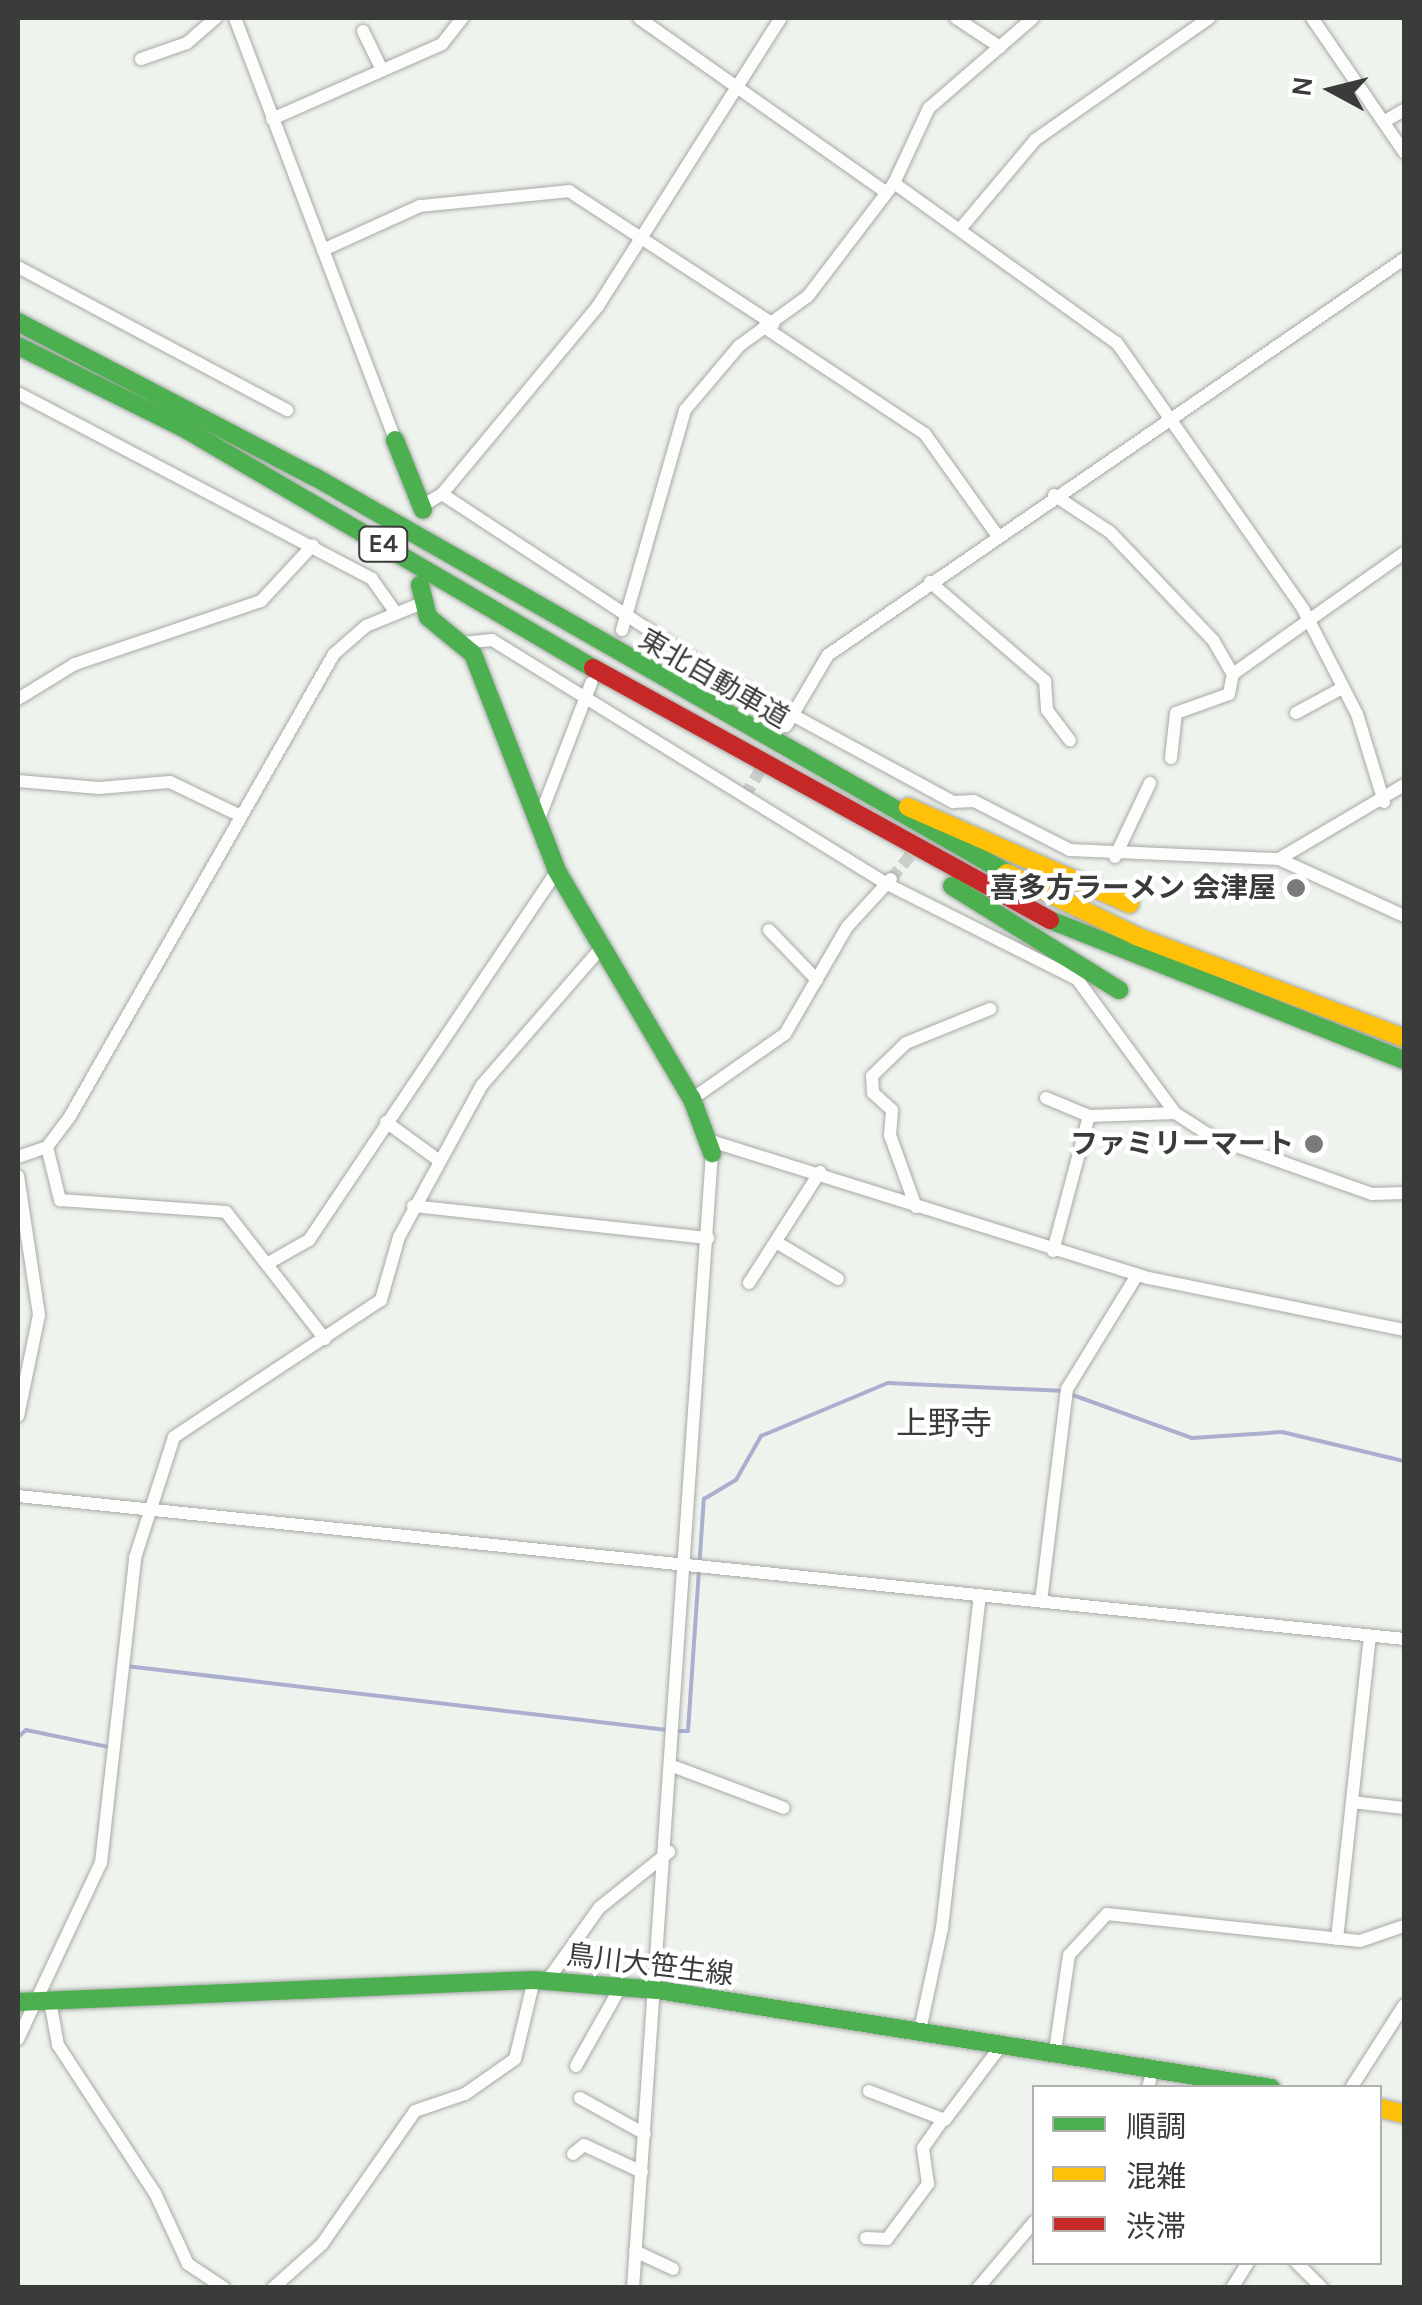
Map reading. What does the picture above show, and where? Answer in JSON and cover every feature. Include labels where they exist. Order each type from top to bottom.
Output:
[{"type":"main road","name":"東北自動車道","points":[[18,322],[250,440],[730,720],[1118,928],[1404,1038]]},
{"type":"main road","name":"東北自動車道","points":[[18,346],[187,430],[740,756],[1143,963],[1404,1060]]},
{"type":"main road","points":[[394,440],[423,508]]},
{"type":"main road","points":[[421,594],[464,643],[557,871],[692,1098],[712,1147]]},
{"type":"main road","points":[[730,720],[1130,904]]},
{"type":"main road","points":[[740,756],[1119,990]]},
{"type":"main road","name":"鳥川大笹生線","points":[[33,2002],[541,1980],[658,1990],[1055,2050],[1255,2085]]},
{"type":"street","points":[[141,59],[187,42],[216,18]]},
{"type":"street","points":[[237,18],[394,440]]},
{"type":"street","points":[[272,119],[442,44],[462,18]]},
{"type":"street","points":[[639,18],[890,188],[961,228],[1104,330],[1309,620],[1342,688],[1384,802]]},
{"type":"street","points":[[423,508],[442,494],[598,306],[781,18]]},
{"type":"street","points":[[956,18],[1000,47]]},
{"type":"street","points":[[625,624],[680,420],[769,325],[795,311],[890,188],[914,126],[1033,18]]},
{"type":"street","points":[[961,228],[1035,140],[1209,18]]},
{"type":"street","points":[[1312,18],[1404,152]]},
{"type":"street","points":[[363,31],[382,70]]},
{"type":"street","points":[[1385,121],[1404,110]]},
{"type":"street","points":[[323,250],[420,206],[517,192],[584,194],[925,434],[997,535]]},
{"type":"street","points":[[789,720],[828,655],[1167,416],[1404,258]]},
{"type":"street","points":[[18,267],[288,410]]},
{"type":"street","points":[[18,393],[372,579],[396,613]]},
{"type":"street","points":[[442,494],[625,624],[789,720],[952,804],[974,801],[1070,850],[1115,857],[1279,859],[1404,916]]},
{"type":"street","points":[[1054,496],[1110,532],[1213,640],[1232,674],[1229,694],[1170,720],[1171,758]]},
{"type":"street","points":[[18,699],[75,664],[261,601],[312,545]]},
{"type":"street","points":[[1232,674],[1404,554]]},
{"type":"street","points":[[930,582],[1045,682],[1047,710],[1070,740]]},
{"type":"street","points":[[18,1158],[47,1148],[334,654],[421,594]]},
{"type":"street","points":[[464,643],[492,640],[889,882],[1077,979],[1175,1114],[1214,1138],[1372,1194],[1404,1193]]},
{"type":"street","points":[[537,824],[591,683]]},
{"type":"street","points":[[1296,713],[1342,688]]},
{"type":"street","points":[[18,781],[170,782],[239,815]]},
{"type":"street","points":[[1115,857],[1150,784]]},
{"type":"street","points":[[1279,859],[1384,802],[1404,785]]},
{"type":"street","points":[[272,1261],[308,1240],[557,871]]},
{"type":"street","points":[[692,1098],[785,1034],[817,980],[889,882]]},
{"type":"street","points":[[769,930],[817,980]]},
{"type":"street","points":[[18,2039],[101,1863],[144,1510],[178,1432],[382,1300],[413,1206],[437,1159],[507,1046],[601,948]]},
{"type":"street","points":[[916,1207],[890,1135],[892,1110],[873,1093],[872,1076],[906,1042],[990,1009]]},
{"type":"street","points":[[1046,1098],[1089,1116],[1175,1114]]},
{"type":"street","points":[[1053,1251],[1089,1116]]},
{"type":"street","points":[[386,1122],[437,1159]]},
{"type":"street","points":[[633,2288],[675,1767],[712,1147],[820,1172],[916,1207],[1137,1275],[1404,1330]]},
{"type":"street","points":[[47,1148],[60,1200],[216,1209],[272,1261],[325,1339]]},
{"type":"street","points":[[749,1283],[820,1172]]},
{"type":"street","points":[[18,1176],[23,1235],[39,1315],[18,1416]]},
{"type":"street","points":[[413,1206],[708,1238]]},
{"type":"street","points":[[776,1242],[838,1279]]},
{"type":"street","points":[[1041,1602],[1067,1388],[1137,1275]]},
{"type":"street","points":[[18,1496],[1404,1640]]},
{"type":"street","points":[[920,2030],[942,1928],[980,1595]]},
{"type":"street","points":[[1337,1939],[1370,1636]]},
{"type":"street","points":[[675,1767],[784,1808]]},
{"type":"street","points":[[1352,1802],[1404,1808]]},
{"type":"street","points":[[273,2288],[322,2244],[415,2111],[465,2094],[516,2059],[541,1980],[598,1908],[669,1852]]},
{"type":"street","points":[[1055,2050],[1068,1956],[1103,1915],[1374,1941],[1404,1926]]},
{"type":"street","points":[[576,2066],[621,1986]]},
{"type":"street","points":[[33,2002],[162,2204],[188,2264],[224,2288]]},
{"type":"street","points":[[1354,2085],[1404,2005]]},
{"type":"street","points":[[866,2238],[887,2239],[928,2184],[923,2150],[942,2119],[997,2062],[1002,2043]]},
{"type":"street","points":[[1149,2085],[1154,2066]]},
{"type":"street","points":[[869,2091],[942,2119]]},
{"type":"street","points":[[580,2098],[645,2134]]},
{"type":"street","points":[[573,2154],[584,2145],[642,2172]]},
{"type":"street","points":[[978,2288],[1032,2224]]},
{"type":"street","points":[[636,2251],[673,2269]]},
{"type":"street","points":[[1232,2288],[1246,2265]]},
{"type":"street","points":[[1299,2265],[1322,2288]]},
{"type":"waterway","points":[[677,1731],[688,1731],[704,1499],[736,1480],[761,1436],[888,1383],[1061,1391]]},
{"type":"waterway","points":[[1070,1394],[1192,1438],[1282,1432],[1404,1461]]},
{"type":"waterway","points":[[126,1666],[667,1730]]},
{"type":"waterway","points":[[18,1737],[26,1730],[109,1747]]},
{"type":"tunnel","points":[[745,796],[777,742]]},
{"type":"tunnel","points":[[891,879],[918,846]]},
{"type":"traffic: fast","points":[[18,322],[315,477],[1007,873]]},
{"type":"traffic: fast","points":[[18,346],[187,430],[593,668]]},
{"type":"traffic: fast","points":[[395,440],[423,510]]},
{"type":"traffic: fast","points":[[420,585],[428,617],[473,654],[557,871],[692,1099],[712,1153]]},
{"type":"traffic: fast","points":[[952,886],[1119,990]]},
{"type":"traffic: fast","points":[[1050,920],[1404,1060]]},
{"type":"traffic: fast","points":[[18,2002],[534,1980],[658,1990],[1252,2085]]},
{"type":"traffic: slow","points":[[908,807],[1130,904]]},
{"type":"traffic: slow","points":[[1007,873],[1136,936],[1404,1038]]},
{"type":"traffic: slow","points":[[1382,2108],[1404,2114]]},
{"type":"traffic: jam","points":[[593,668],[1050,920]]},
{"type":"place","name":"喜多方ラーメン 会津屋","points":[[1296,888]]},
{"type":"place","name":"ファミリーマート","points":[[1314,1144]]},
{"type":"district","name":"上野寺","points":[[944,1424]]}]
